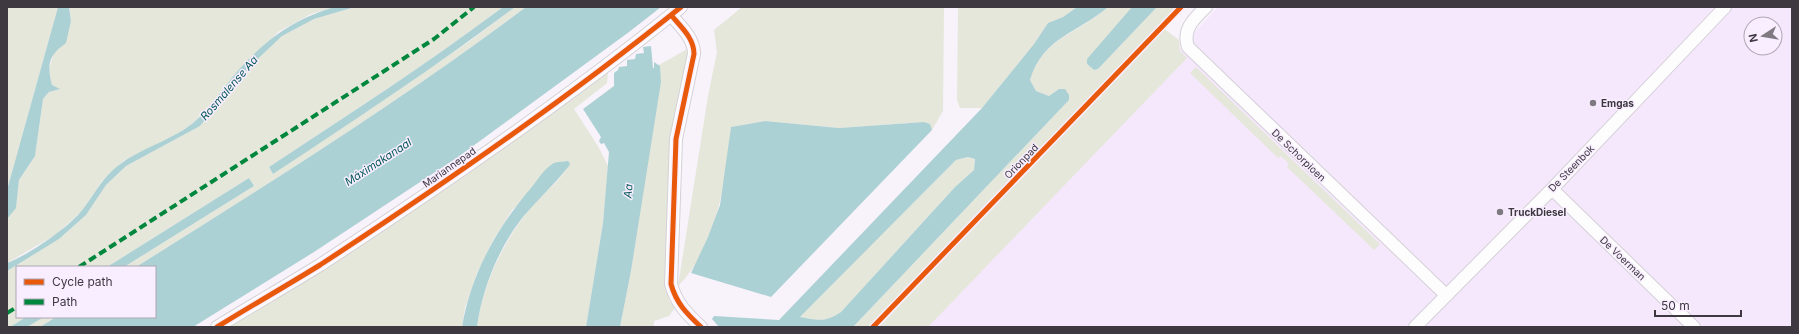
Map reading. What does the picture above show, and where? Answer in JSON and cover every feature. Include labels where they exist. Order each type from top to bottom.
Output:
[{"type":"street","name":"Mariannepad","points":[[216,327],[319,265],[430,191],[554,105],[681,7]]},
{"type":"street","name":"De Schorpioen","points":[[1206,7],[1190,24],[1187,30],[1185,35],[1188,47],[1446,295]]},
{"type":"street","name":"De Steenbok","points":[[1415,327],[1552,189],[1725,7]]},
{"type":"street","points":[[672,15],[691,38],[694,46],[694,54],[676,139],[671,284],[674,296],[680,306],[701,327]]},
{"type":"street","name":"De Voerman","points":[[1552,189],[1694,327]]},
{"type":"shaded area","points":[[7,7],[58,7],[7,190]]},
{"type":"shaded area","points":[[69,7],[335,7],[311,14],[278,32],[193,123],[173,137],[123,161],[102,181],[82,211],[55,235],[7,263],[7,219],[16,207],[19,180],[35,156],[43,99],[49,92],[59,89],[52,85],[49,69],[54,52],[71,21]]},
{"type":"shaded area","points":[[355,7],[503,7],[358,109],[269,167],[273,174],[474,38],[515,7],[526,7],[431,76],[382,109],[138,266],[126,266],[254,186],[249,178],[109,266],[16,266],[16,318],[24,318],[10,327],[7,327],[7,271],[59,239],[86,215],[106,185],[126,166],[200,126],[247,69],[282,36],[314,19]]},
{"type":"shaded area","points":[[742,7],[944,7],[943,111],[932,130],[930,125],[924,122],[839,128],[765,121],[731,127],[722,190],[711,232],[692,270],[678,286],[708,96],[717,52],[714,30]]},
{"type":"shaded area","points":[[958,7],[1077,7],[1063,17],[1048,23],[1034,44],[982,108],[960,108],[957,100]]},
{"type":"shaded area","points":[[1108,7],[1132,7],[1087,64],[1094,70],[1098,69],[1157,7],[1176,7],[868,327],[853,327],[1069,100],[1059,89],[1049,96],[1036,91],[1030,80],[1043,54],[1052,45],[1097,16]]},
{"type":"shaded area","points":[[1218,7],[1792,7],[1792,327],[924,327]]},
{"type":"shaded area","points":[[1164,30],[1179,40],[1180,51],[1187,58],[928,327],[879,327]]},
{"type":"shaded area","points":[[689,48],[671,138],[667,287],[669,300],[675,308],[669,316],[654,321],[654,327],[620,327],[631,271],[652,132],[659,65]]},
{"type":"shaded area","points":[[1196,67],[1380,244],[1374,250],[1287,167],[1289,164],[1281,156],[1278,158],[1190,73]]},
{"type":"shaded area","points":[[608,73],[607,83],[574,109],[598,146],[608,166],[603,223],[586,327],[477,327],[484,294],[496,263],[512,233],[532,206],[557,181],[569,165],[512,210],[492,242],[477,273],[465,308],[462,327],[228,327],[552,112]]},
{"type":"shaded area","points":[[968,157],[975,159],[974,170],[955,187],[841,312],[831,318],[822,320],[800,317],[956,160]]},
{"type":"shaded area","points":[[42,318],[54,318],[40,327],[27,327]]},
{"type":"water","points":[[58,7],[69,7],[71,21],[66,43],[52,56],[49,66],[52,85],[60,89],[49,92],[43,99],[35,156],[19,180],[16,208],[7,219],[7,190]]},
{"type":"water","name":"Rosmalense Aa","points":[[335,7],[355,7],[314,19],[282,36],[247,69],[200,126],[126,166],[106,185],[86,215],[59,239],[7,271],[7,263],[26,254],[69,224],[83,209],[104,180],[121,163],[141,151],[173,136],[193,123],[207,109],[244,64],[265,44],[297,22],[321,11]]},
{"type":"water","points":[[503,7],[515,7],[426,72],[273,174],[269,167],[358,109]]},
{"type":"water","name":"Máximakanaal","points":[[526,7],[661,7],[458,157],[314,252],[193,327],[40,327],[54,318],[156,318],[156,266],[138,266],[334,141],[479,42]]},
{"type":"water","points":[[1077,7],[1108,7],[1097,16],[1052,45],[1043,54],[1030,80],[1036,91],[1049,96],[1059,89],[1065,89],[1069,95],[1069,100],[853,327],[719,327],[712,319],[714,316],[779,320],[982,108],[1034,44],[1048,23],[1063,17]],"holes":[[[968,157],[975,159],[974,170],[955,187],[841,312],[830,318],[821,320],[800,317],[956,160]]]},
{"type":"water","points":[[1132,7],[1157,7],[1098,69],[1094,70],[1087,64],[1087,59]]},
{"type":"water","name":"Aa","points":[[651,46],[653,68],[654,62],[660,66],[661,82],[631,271],[620,327],[586,327],[603,223],[609,152],[604,143],[601,144],[599,141],[601,137],[583,109],[614,86],[614,73],[619,67],[627,66],[627,60],[635,59],[636,54],[644,53],[643,47]]},
{"type":"water","points":[[765,121],[839,128],[924,122],[930,124],[932,130],[771,297],[691,273],[708,237],[720,205],[731,127]]},
{"type":"water","points":[[568,161],[570,164],[569,166],[523,217],[506,242],[487,283],[477,327],[462,327],[466,307],[472,289],[496,236],[518,204],[545,170],[555,163]]},
{"type":"water","points":[[249,178],[254,186],[126,266],[109,266]]},
{"type":"water","points":[[24,318],[42,318],[27,327],[10,327]]},
{"type":"marked path","points":[[81,266],[434,39],[474,7]]},
{"type":"marked path","points":[[7,313],[16,308]]},
{"type":"cycle path","points":[[217,327],[320,265],[413,204],[594,75],[681,7]]},
{"type":"cycle path","name":"Orionpad","points":[[873,327],[1181,7]]},
{"type":"cycle path","points":[[671,15],[683,28],[692,43],[694,54],[676,139],[671,284],[673,291],[683,308],[701,327]]},
{"type":"place","name":"Emgas","points":[[1593,103]]},
{"type":"place","name":"TruckDiesel","points":[[1500,212]]}]
